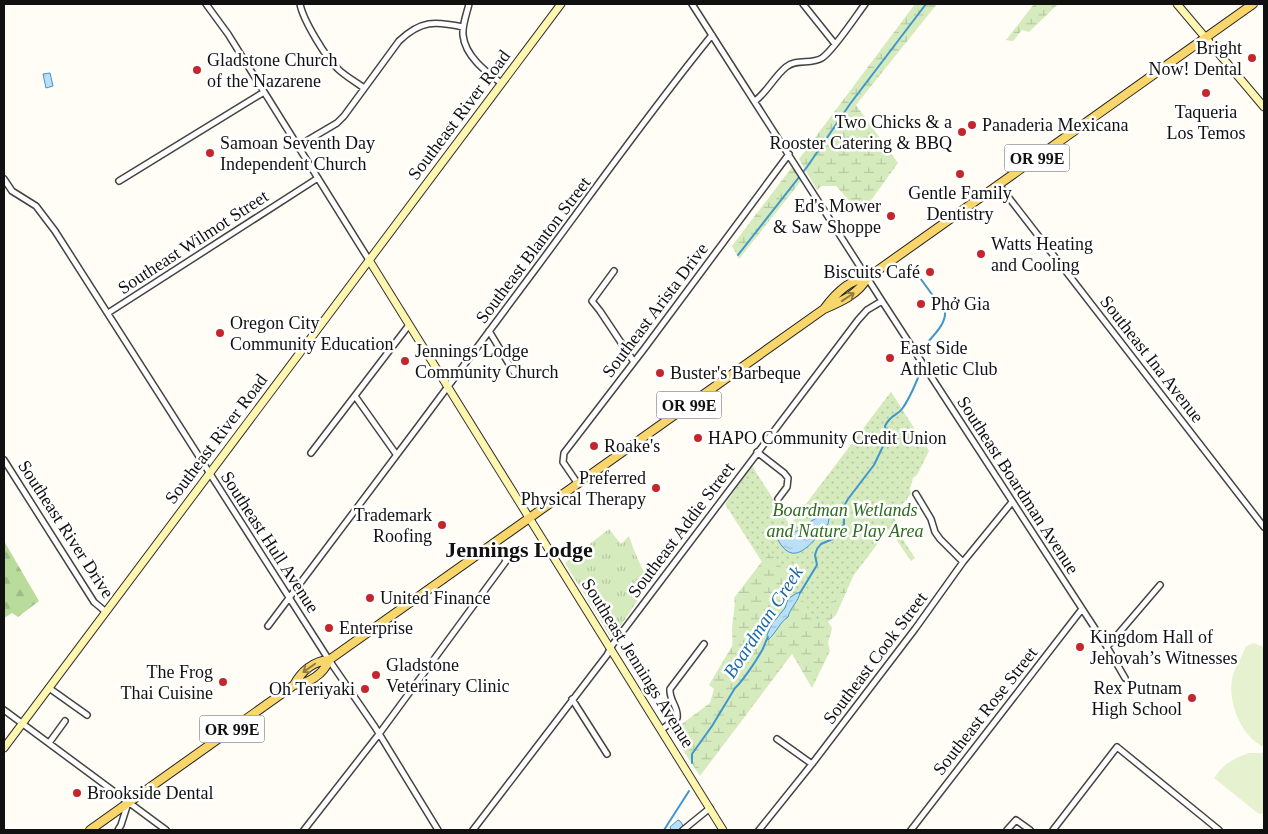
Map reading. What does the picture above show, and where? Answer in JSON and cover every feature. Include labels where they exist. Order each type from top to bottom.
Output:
[{"type":"main road","name":"OR 99E","points":[[90,830],[294,686],[300,675],[319,661],[329,660],[824,309],[839,303],[863,287],[868,278],[1254,4]]},
{"type":"street","name":"Southeast Jennings Avenue","points":[[206,4],[298,146],[724,830]]},
{"type":"street","points":[[300,4],[302,13],[332,63],[338,70],[364,88]]},
{"type":"street","points":[[469,4],[463,27],[463,36],[470,52],[482,69],[502,83]]},
{"type":"street","name":"Southeast River Road","points":[[4,748],[561,4]]},
{"type":"street","name":"Southeast Boardman Avenue","points":[[692,4],[882,302],[1108,648],[1125,678]]},
{"type":"street","points":[[803,4],[835,44]]},
{"type":"street","points":[[755,102],[787,66],[798,62],[813,61],[822,58],[830,52],[865,4]]},
{"type":"street","points":[[1177,4],[1264,107]]},
{"type":"street","points":[[298,146],[337,123],[399,41],[409,31],[427,23],[436,22],[463,27]]},
{"type":"street","name":"Southeast Blanton Street","points":[[268,626],[660,101],[712,35]]},
{"type":"street","points":[[119,181],[264,92]]},
{"type":"street","name":"Southeast Arista Drive","points":[[578,484],[565,466],[563,456],[789,154]]},
{"type":"street","name":"Southeast Wilmot Street","points":[[108,313],[318,178]]},
{"type":"street","name":"Southeast Hull Avenue","points":[[4,179],[12,191],[31,202],[40,211],[108,313],[329,660],[379,734],[438,830]]},
{"type":"street","name":"Southeast Ina Avenue","points":[[999,185],[1264,527]]},
{"type":"street","points":[[614,271],[592,301],[634,362]]},
{"type":"street","name":"Southeast Addie Street","points":[[473,830],[863,314],[882,302]]},
{"type":"street","points":[[310,453],[409,326]]},
{"type":"street","points":[[489,331],[515,374]]},
{"type":"street","points":[[355,396],[396,454]]},
{"type":"street","points":[[757,452],[784,472],[788,478],[787,487],[778,498]]},
{"type":"street","name":"Southeast River Drive","points":[[4,460],[94,602],[106,612]]},
{"type":"street","points":[[916,494],[931,519],[935,532],[963,562]]},
{"type":"street","name":"Southeast Cook Street","points":[[759,830],[922,620],[963,562],[1012,502]]},
{"type":"street","points":[[304,830],[379,734],[504,564],[506,561],[503,554]]},
{"type":"street","points":[[1108,648],[1160,585]]},
{"type":"street","name":"Southeast Rose Street","points":[[911,830],[1082,609]]},
{"type":"street","points":[[661,730],[677,718],[678,711],[670,696],[670,690],[704,644]]},
{"type":"street","points":[[49,688],[87,715]]},
{"type":"street","points":[[572,699],[607,754]]},
{"type":"street","points":[[4,710],[166,830]]},
{"type":"street","points":[[49,744],[65,721]]},
{"type":"street","points":[[777,739],[812,764]]},
{"type":"street","points":[[1052,830],[1117,747],[1220,830]]},
{"type":"street","points":[[118,830],[122,825],[128,803]]},
{"type":"street","points":[[683,830],[710,808]]},
{"type":"street","points":[[1007,830],[1016,820],[1030,830]]},
{"type":"green space","points":[[915,4],[937,4],[856,105],[898,163],[861,214],[836,186],[822,186],[817,190],[799,159]]},
{"type":"green space","points":[[1034,4],[1058,4],[1029,32],[1022,30],[1013,41],[1006,40]]},
{"type":"green space","points":[[792,167],[801,181],[739,259],[732,246]]},
{"type":"green space","points":[[891,392],[923,443],[909,486],[911,494],[892,512],[896,521],[871,549],[864,552],[836,615],[828,622],[832,628],[828,643],[830,651],[812,688],[792,654],[700,776],[671,732],[710,703],[714,689],[709,685],[732,646],[734,598],[770,551],[786,534],[787,522],[790,526]]},
{"type":"green space","name":"Boardman Wetlands and Nature Play Area","points":[[891,392],[929,451],[917,475],[913,478],[907,500],[890,514],[915,558],[911,561],[889,529],[817,623],[771,551],[762,562],[725,504],[752,466],[790,525]]},
{"type":"green space","points":[[609,529],[621,544],[629,536],[649,583],[612,639],[565,563]]},
{"type":"green space","points":[[4,541],[39,601],[18,617],[12,613],[4,618]]},
{"type":"green space","points":[[1254,643],[1264,647],[1264,747],[1248,735],[1237,717],[1231,685],[1233,675],[1246,646]]},
{"type":"green space","points":[[1249,753],[1264,753],[1264,813],[1259,814],[1214,778],[1229,762]]},
{"type":"water","points":[[50,73],[53,86],[46,88],[43,74]]},
{"type":"water","points":[[827,515],[829,519],[828,524],[806,548],[799,552],[793,553],[786,550],[779,542],[773,529],[779,528],[780,531],[793,533],[814,520]]},
{"type":"water","points":[[800,592],[788,617],[768,640],[767,635],[772,624],[785,608],[788,599]]},
{"type":"water","points":[[678,820],[684,827],[681,830],[671,830],[670,827]]},
{"type":"waterway","points":[[738,255],[807,167],[850,104],[926,4]]},
{"type":"waterway","name":"Boardman Creek","points":[[908,265],[945,312],[945,317],[940,327],[923,348]]},
{"type":"waterway","name":"Boardman Creek","points":[[800,593],[817,565],[815,555],[817,549],[821,544],[835,538],[844,524],[844,506],[874,465],[886,440],[885,426],[889,419],[900,411],[905,404],[921,371]]},
{"type":"waterway","name":"Boardman Creek","points":[[692,763],[692,754],[735,688],[756,661],[768,637]]},
{"type":"waterway","points":[[664,830],[689,791]]},
{"type":"place","name":"Bright Now! Dental","points":[[1252,58]]},
{"type":"place","name":"Gladstone Church of the Nazarene","points":[[197,70]]},
{"type":"place","name":"Taqueria Los Temos","points":[[1206,93]]},
{"type":"place","name":"Panaderia Mexicana","points":[[972,125]]},
{"type":"place","name":"Two Chicks & a Rooster Catering & BBQ","points":[[962,132]]},
{"type":"place","name":"Samoan Seventh Day Independent Church","points":[[210,153]]},
{"type":"place","name":"Gentle Family Dentistry","points":[[960,174]]},
{"type":"place","name":"Ed's Mower & Saw Shoppe","points":[[891,216]]},
{"type":"place","name":"Watts Heating and Cooling","points":[[981,254]]},
{"type":"place","name":"Biscuits Café","points":[[930,272]]},
{"type":"place","name":"Phở Gia","points":[[921,304]]},
{"type":"place","name":"Oregon City Community Education","points":[[220,333]]},
{"type":"place","name":"East Side Athletic Club","points":[[890,358]]},
{"type":"place","name":"Jennings Lodge Community Church","points":[[405,361]]},
{"type":"place","name":"Buster's Barbeque","points":[[660,373]]},
{"type":"place","name":"HAPO Community Credit Union","points":[[698,438]]},
{"type":"place","name":"Roake's","points":[[594,446]]},
{"type":"place","name":"Preferred Physical Therapy","points":[[656,488]]},
{"type":"place","name":"Trademark Roofing","points":[[442,525]]},
{"type":"place","name":"United Finance","points":[[370,598]]},
{"type":"place","name":"Enterprise","points":[[329,628]]},
{"type":"place","name":"Kingdom Hall of Jehovah’s Witnesses","points":[[1080,647]]},
{"type":"place","name":"Gladstone Veterinary Clinic","points":[[376,675]]},
{"type":"place","name":"The Frog Thai Cuisine","points":[[223,682]]},
{"type":"place","name":"Oh Teriyaki","points":[[365,689]]},
{"type":"place","name":"Rex Putnam High School","points":[[1192,698]]},
{"type":"place","name":"Brookside Dental","points":[[77,793]]},
{"type":"district","name":"Jennings Lodge","points":[[519,549]]}]
